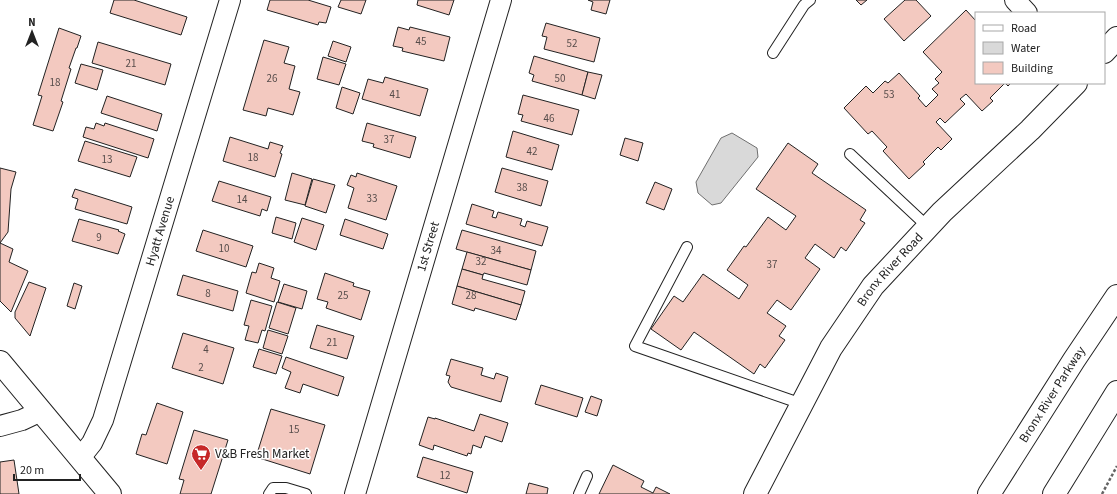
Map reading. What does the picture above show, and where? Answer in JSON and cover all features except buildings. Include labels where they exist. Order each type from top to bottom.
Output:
[{"type":"main road","points":[[1105,51],[1117,38]]},
{"type":"main road","name":"Bronx River Road","points":[[755,494],[831,348],[873,286],[942,212],[1030,130],[1075,84]]},
{"type":"main road","name":"Bronx River Parkway","points":[[989,494],[1065,373],[1117,296]]},
{"type":"main road","points":[[0,362],[110,494]]},
{"type":"main road","points":[[1054,494],[1117,392]]},
{"type":"street","name":"Hyatt Avenue","points":[[80,458],[92,443],[103,420],[230,0]]},
{"type":"street","name":"1st Street","points":[[355,494],[501,0]]},
{"type":"street","points":[[1015,0],[1026,12]]},
{"type":"street","points":[[0,426],[22,420],[41,412]]},
{"type":"lane","points":[[773,53],[804,5],[810,0]]},
{"type":"lane","points":[[850,154],[928,227]]},
{"type":"lane","points":[[687,247],[635,346],[802,404]]},
{"type":"lane","points":[[579,494],[587,476]]},
{"type":"lane","points":[[269,494],[273,488],[286,488],[306,494]]},
{"type":"path","points":[[1102,494],[1117,466]]},
{"type":"water","points":[[732,133],[757,148],[758,157],[721,203],[712,205],[698,193],[696,182],[721,138]]},
{"type":"place","name":"V&B Fresh Market","points":[[201,471]]}]
